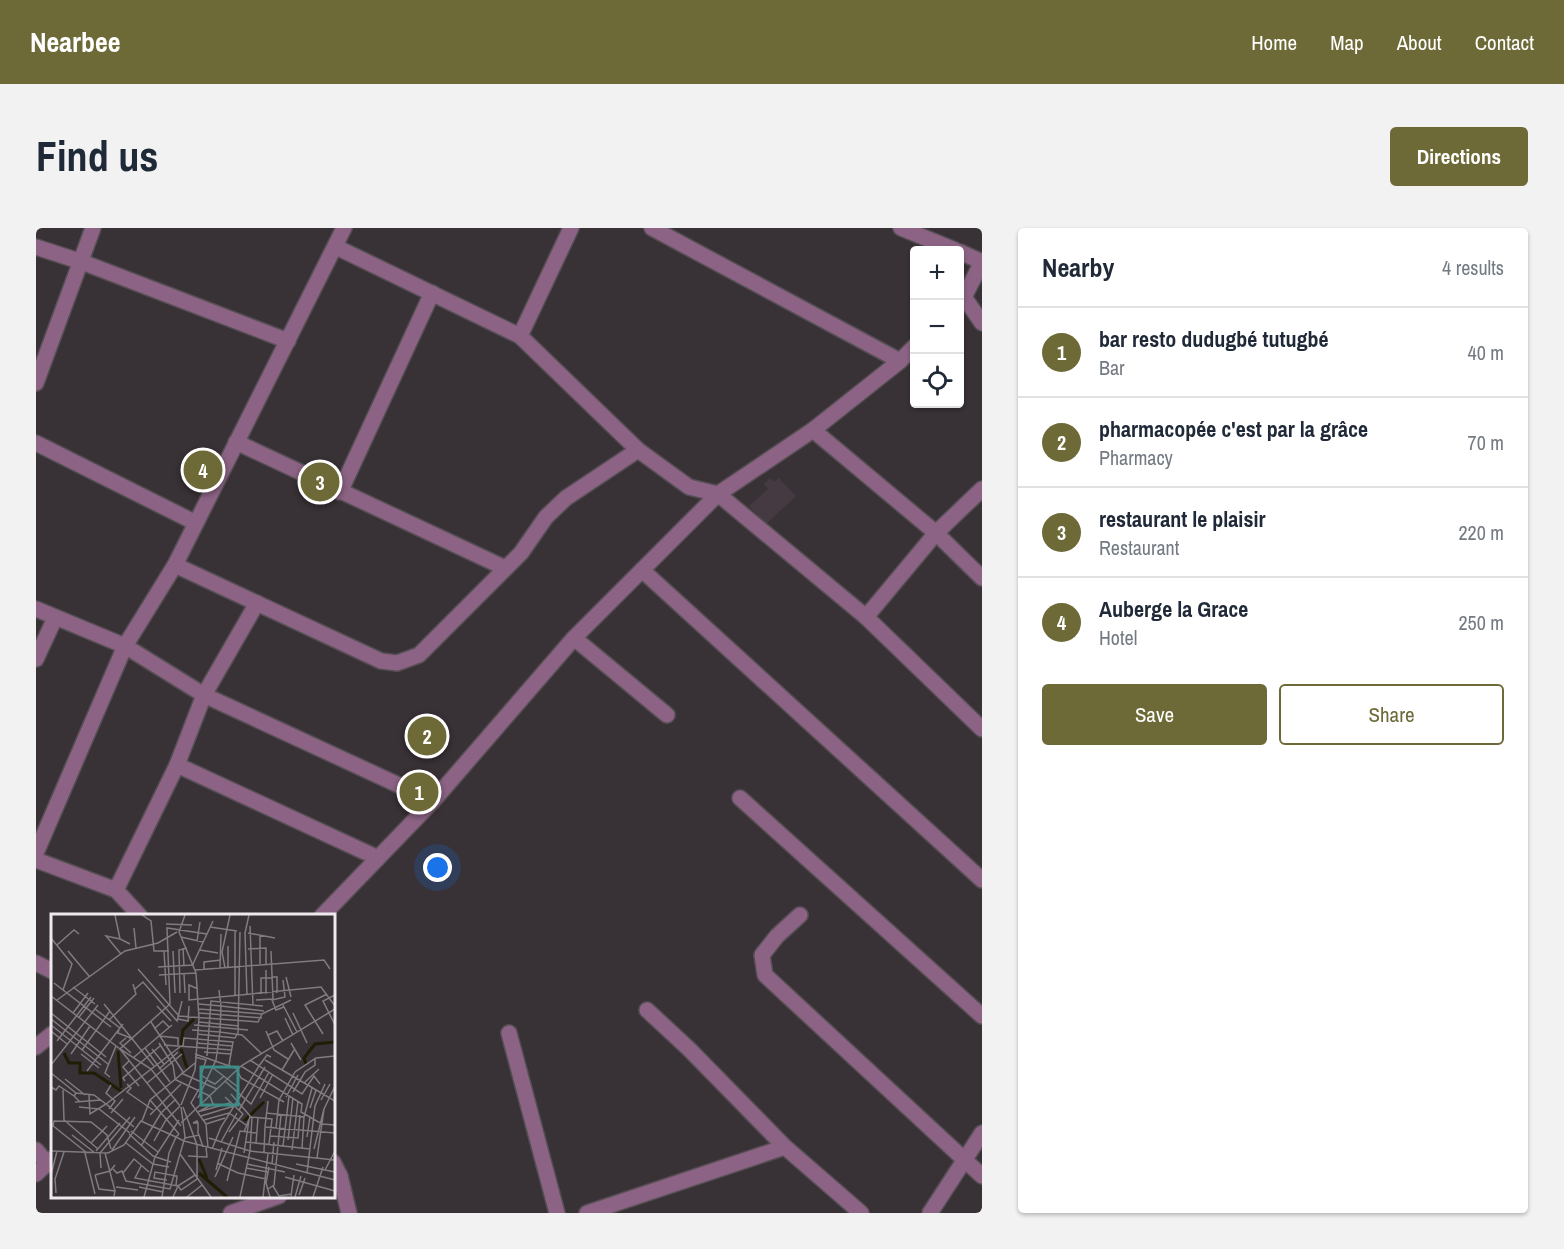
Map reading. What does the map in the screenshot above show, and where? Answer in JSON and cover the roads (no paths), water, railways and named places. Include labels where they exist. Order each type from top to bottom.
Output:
[{"type":"street","points":[[36,382],[93,228]]},
{"type":"street","points":[[36,853],[125,646],[175,566],[344,228]]},
{"type":"street","points":[[520,336],[571,228]]},
{"type":"street","points":[[652,228],[900,361]]},
{"type":"street","points":[[901,228],[945,246]]},
{"type":"street","points":[[36,247],[82,262],[288,341]]},
{"type":"street","points":[[336,247],[520,336],[638,450],[689,487],[718,494],[866,617],[982,729]]},
{"type":"street","points":[[964,254],[982,262],[964,295]]},
{"type":"street","points":[[340,492],[432,293]]},
{"type":"street","points":[[963,300],[982,323]]},
{"type":"street","points":[[324,914],[433,801],[574,638],[718,494],[813,430],[910,351]]},
{"type":"street","points":[[813,430],[936,532],[982,578]]},
{"type":"street","points":[[236,442],[505,568]]},
{"type":"street","points":[[36,443],[196,523]]},
{"type":"street","points":[[175,566],[381,661],[397,663],[419,655],[521,553],[546,517],[566,498],[638,450]]},
{"type":"street","points":[[866,617],[936,532],[982,489]]},
{"type":"street","points":[[642,570],[982,880]]},
{"type":"street","points":[[116,890],[177,765],[204,695],[257,603]]},
{"type":"street","points":[[36,609],[125,646],[204,695],[433,801]]},
{"type":"street","points":[[36,659],[55,618]]},
{"type":"street","points":[[574,638],[667,715]]},
{"type":"street","points":[[177,765],[378,858]]},
{"type":"street","points":[[740,798],[982,1016]]},
{"type":"street","points":[[36,860],[116,890],[138,914]]},
{"type":"street","points":[[800,915],[777,936],[762,955],[765,975],[982,1176]]},
{"type":"street","points":[[36,963],[51,970]]},
{"type":"street","points":[[647,1010],[689,1049],[785,1148],[861,1213]]},
{"type":"street","points":[[509,1033],[557,1213]]},
{"type":"street","points":[[36,1047],[51,1035]]},
{"type":"street","points":[[930,1213],[982,1133]]},
{"type":"street","points":[[587,1213],[785,1148]]},
{"type":"street","points":[[36,1150],[45,1165]]},
{"type":"street","points":[[335,1172],[349,1213]]},
{"type":"street","points":[[231,1213],[276,1198]]},
{"type":"place","name":"Auberge la Grace","points":[[203,470]]},
{"type":"place","name":"restaurant le plaisir","points":[[320,482]]},
{"type":"place","name":"pharmacopée c'est par la grâce","points":[[427,736]]},
{"type":"place","name":"bar resto dudugbé tutugbé","points":[[419,792]]}]
